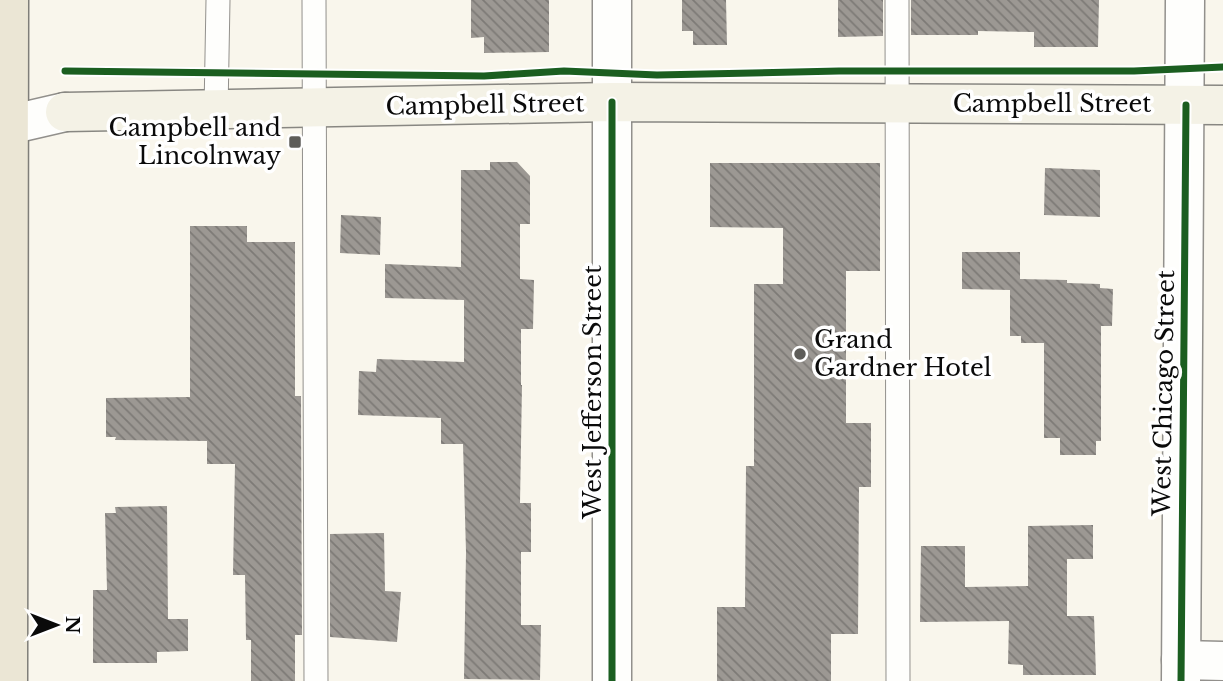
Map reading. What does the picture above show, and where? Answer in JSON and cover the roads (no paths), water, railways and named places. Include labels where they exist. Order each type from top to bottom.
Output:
[{"type":"main road","points":[[8,681],[5,126],[9,0]]},
{"type":"main road","name":"Campbell Street","points":[[65,112],[612,102],[1223,105]]},
{"type":"street","name":"West Jefferson Street","points":[[612,0],[612,681]]},
{"type":"street","name":"West Chicago Street","points":[[1181,671],[1185,0]]},
{"type":"street","name":"Campbell Street","points":[[5,126],[65,112]]},
{"type":"street","points":[[1181,671],[1223,660]]},
{"type":"lane","points":[[216,111],[218,0]]},
{"type":"lane","points":[[314,0],[316,681]]},
{"type":"lane","points":[[897,0],[898,681]]},
{"type":"place","name":"Campbell and Lincolnway","points":[[295,142]]},
{"type":"place","name":"Grand Gardner Hotel","points":[[800,354]]}]
